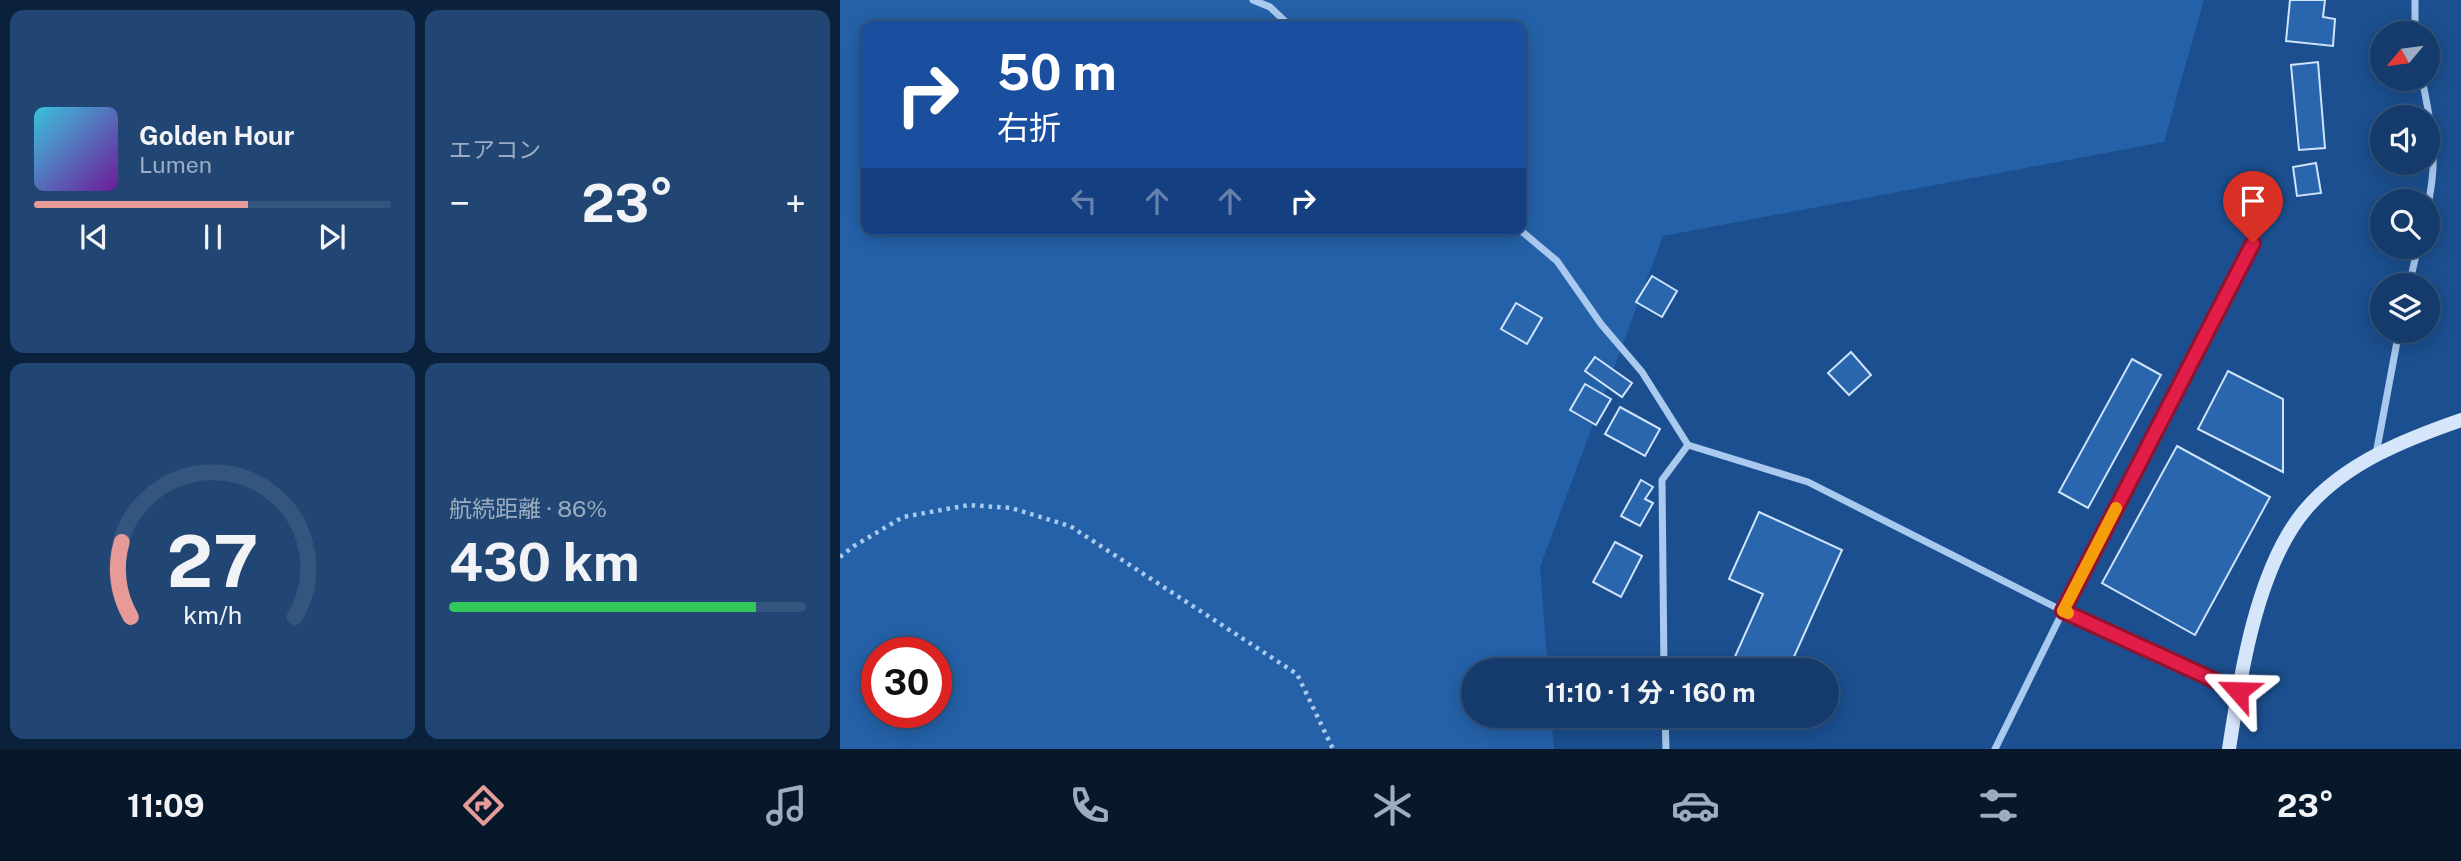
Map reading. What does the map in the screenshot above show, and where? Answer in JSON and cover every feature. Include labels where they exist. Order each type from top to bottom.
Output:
[{"type":"main road","points":[[2230,749],[2238,691],[2265,584],[2282,541],[2307,507],[2342,476],[2376,455],[2461,420]]},
{"type":"street","points":[[1254,0],[1270,7],[1285,21]]},
{"type":"street","points":[[2414,21],[2415,0]]},
{"type":"street","points":[[2424,91],[2434,140],[2435,166],[2431,189]]},
{"type":"street","points":[[1526,235],[1557,261],[1601,324],[1642,372],[1688,445],[1808,482],[2063,611],[2238,691]]},
{"type":"street","points":[[1995,749],[2063,611],[2253,243]]},
{"type":"street","points":[[2376,455],[2397,343]]},
{"type":"street","points":[[1664,658],[1662,480],[1688,445]]},
{"type":"street","points":[[1665,728],[1666,749]]},
{"type":"path","points":[[840,557],[904,517],[969,505],[1011,508],[1070,526],[1297,674],[1333,749]]},
{"type":"shaded area","points":[[840,0],[2204,0],[2164,142],[1663,236],[1540,567],[1547,658],[1461,658],[1461,728],[1552,728],[1554,749],[840,749]]},
{"type":"building","points":[[2290,0],[2325,0],[2323,17],[2335,19],[2333,46],[2286,41]]},
{"type":"building","points":[[2318,62],[2325,148],[2299,150],[2291,65]]},
{"type":"building","points":[[2316,163],[2321,193],[2297,196],[2293,167]]},
{"type":"building","points":[[1652,276],[1677,291],[1662,317],[1636,302]]},
{"type":"building","points":[[1516,303],[1542,318],[1527,344],[1501,329]]},
{"type":"building","points":[[1851,352],[1871,375],[1849,395],[1828,373]]},
{"type":"building","points":[[1595,357],[1632,383],[1622,397],[1585,371]]},
{"type":"building","points":[[2132,359],[2161,375],[2088,508],[2059,492]]},
{"type":"building","points":[[2228,371],[2283,399],[2283,472],[2198,429]]},
{"type":"building","points":[[1585,384],[1611,399],[1596,425],[1570,410]]},
{"type":"building","points":[[1620,407],[1660,429],[1645,456],[1605,434]]},
{"type":"building","points":[[2177,446],[2270,497],[2195,635],[2102,583]]},
{"type":"building","points":[[1641,480],[1653,487],[1645,499],[1653,503],[1640,526],[1621,516]]},
{"type":"building","points":[[1759,512],[1842,550],[1793,658],[1734,658],[1763,594],[1729,579]]},
{"type":"building","points":[[1615,542],[1642,556],[1621,597],[1593,582]]},
{"type":"slow traffic","points":[[2068,613],[2063,611],[2116,508]]},
{"type":"route","points":[[2238,691],[2063,611],[2253,243]]}]
